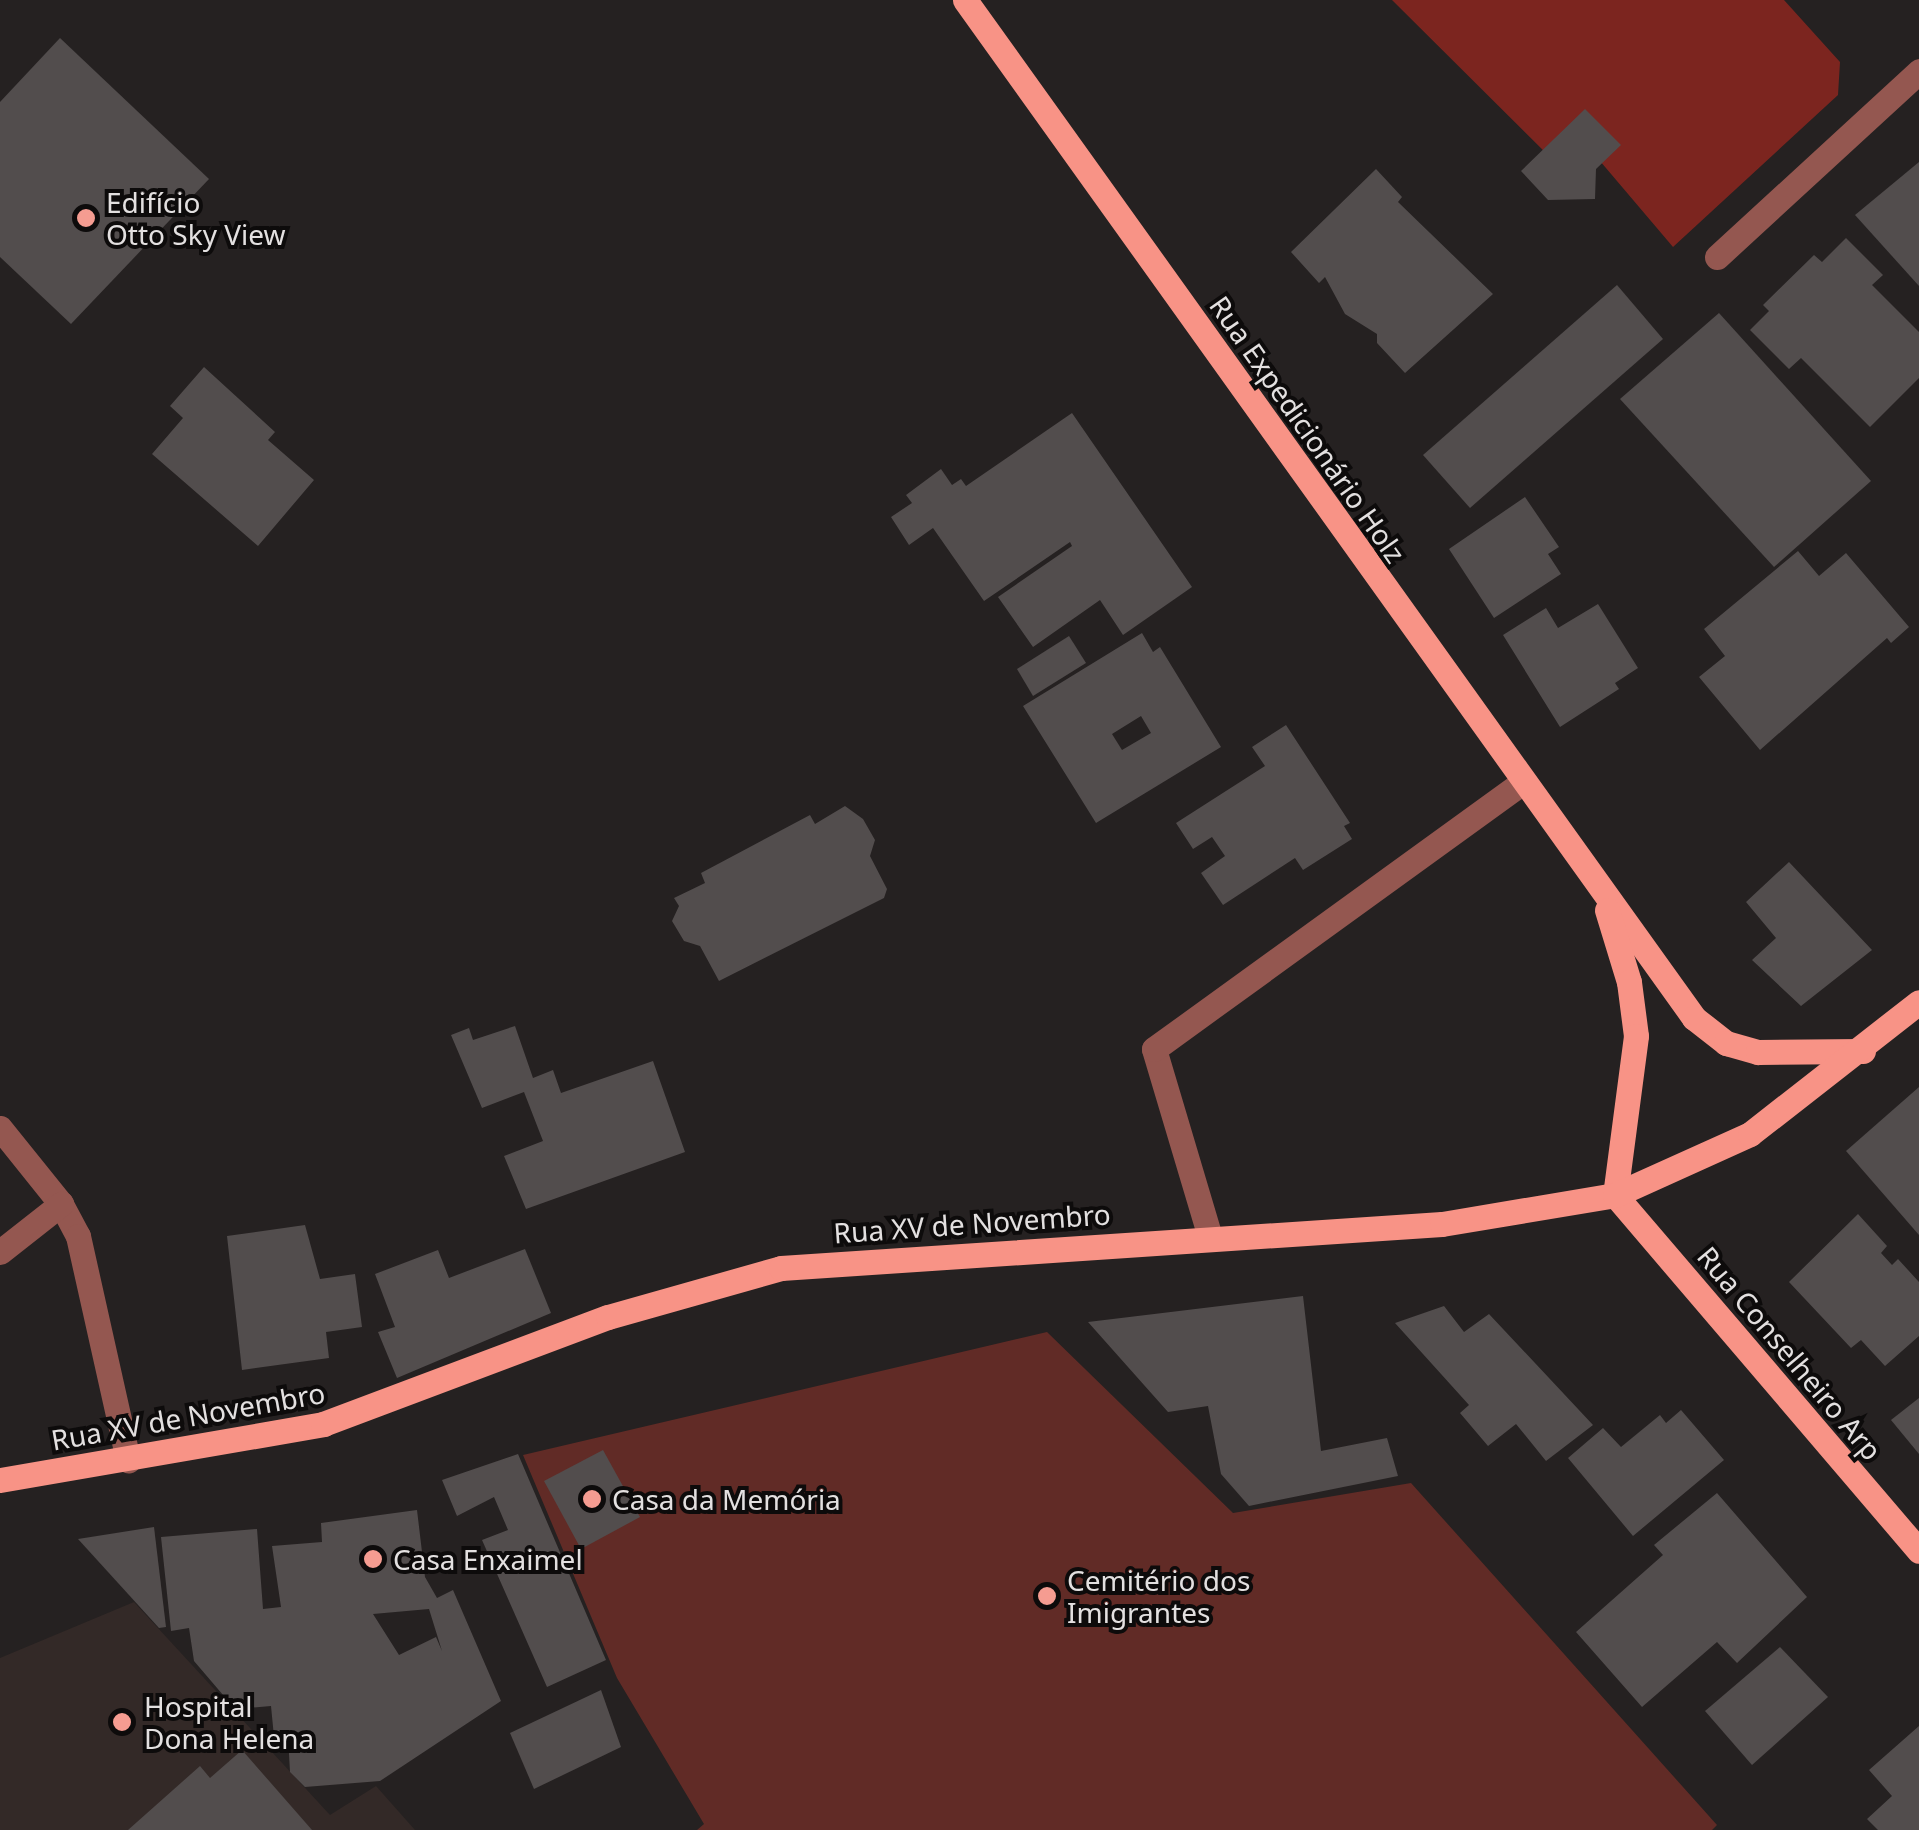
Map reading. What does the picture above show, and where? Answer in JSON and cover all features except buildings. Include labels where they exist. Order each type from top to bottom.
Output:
[{"type":"main road","name":"Rua Expedicionário Holz","points":[[966,0],[1694,1018],[1726,1043],[1758,1052],[1862,1051]]},
{"type":"main road","name":"Rua Expedicionário Holz","points":[[1602,893],[1629,982],[1636,1036],[1615,1195]]},
{"type":"main road","name":"Rua XV de Novembro","points":[[0,1480],[322,1424],[608,1317],[782,1268],[1442,1224],[1615,1195],[1750,1134],[1862,1051],[1919,1002]]},
{"type":"main road","name":"Rua Conselheiro Arp","points":[[1615,1195],[1919,1551]]},
{"type":"street","points":[[1716,257],[1919,71]]},
{"type":"street","points":[[1210,1237],[1154,1049],[1523,782]]},
{"type":"street","points":[[0,1128],[61,1204],[86,1261],[128,1460]]},
{"type":"street","points":[[0,1252],[61,1204]]},
{"type":"shaded area","points":[[1392,0],[1784,0],[1840,62],[1838,95],[1673,247],[1600,161],[1575,182]]},
{"type":"shaded area","name":"Cemitério dos Imigrantes","points":[[1047,1332],[1233,1513],[1411,1483],[1717,1825],[1712,1830],[697,1830],[704,1824],[617,1678],[523,1455]]},
{"type":"shaded area","name":"Hospital Dona Helena","points":[[134,1602],[330,1815],[376,1786],[415,1830],[0,1830],[0,1658]]},
{"type":"place","name":"Edifício Otto Sky View","points":[[86,218]]},
{"type":"place","name":"Casa da Memória","points":[[592,1499]]},
{"type":"place","name":"Casa Enxaimel","points":[[373,1559]]},
{"type":"place","name":"Cemitério dos Imigrantes","points":[[1047,1596]]},
{"type":"place","name":"Hospital Dona Helena","points":[[122,1722]]}]
